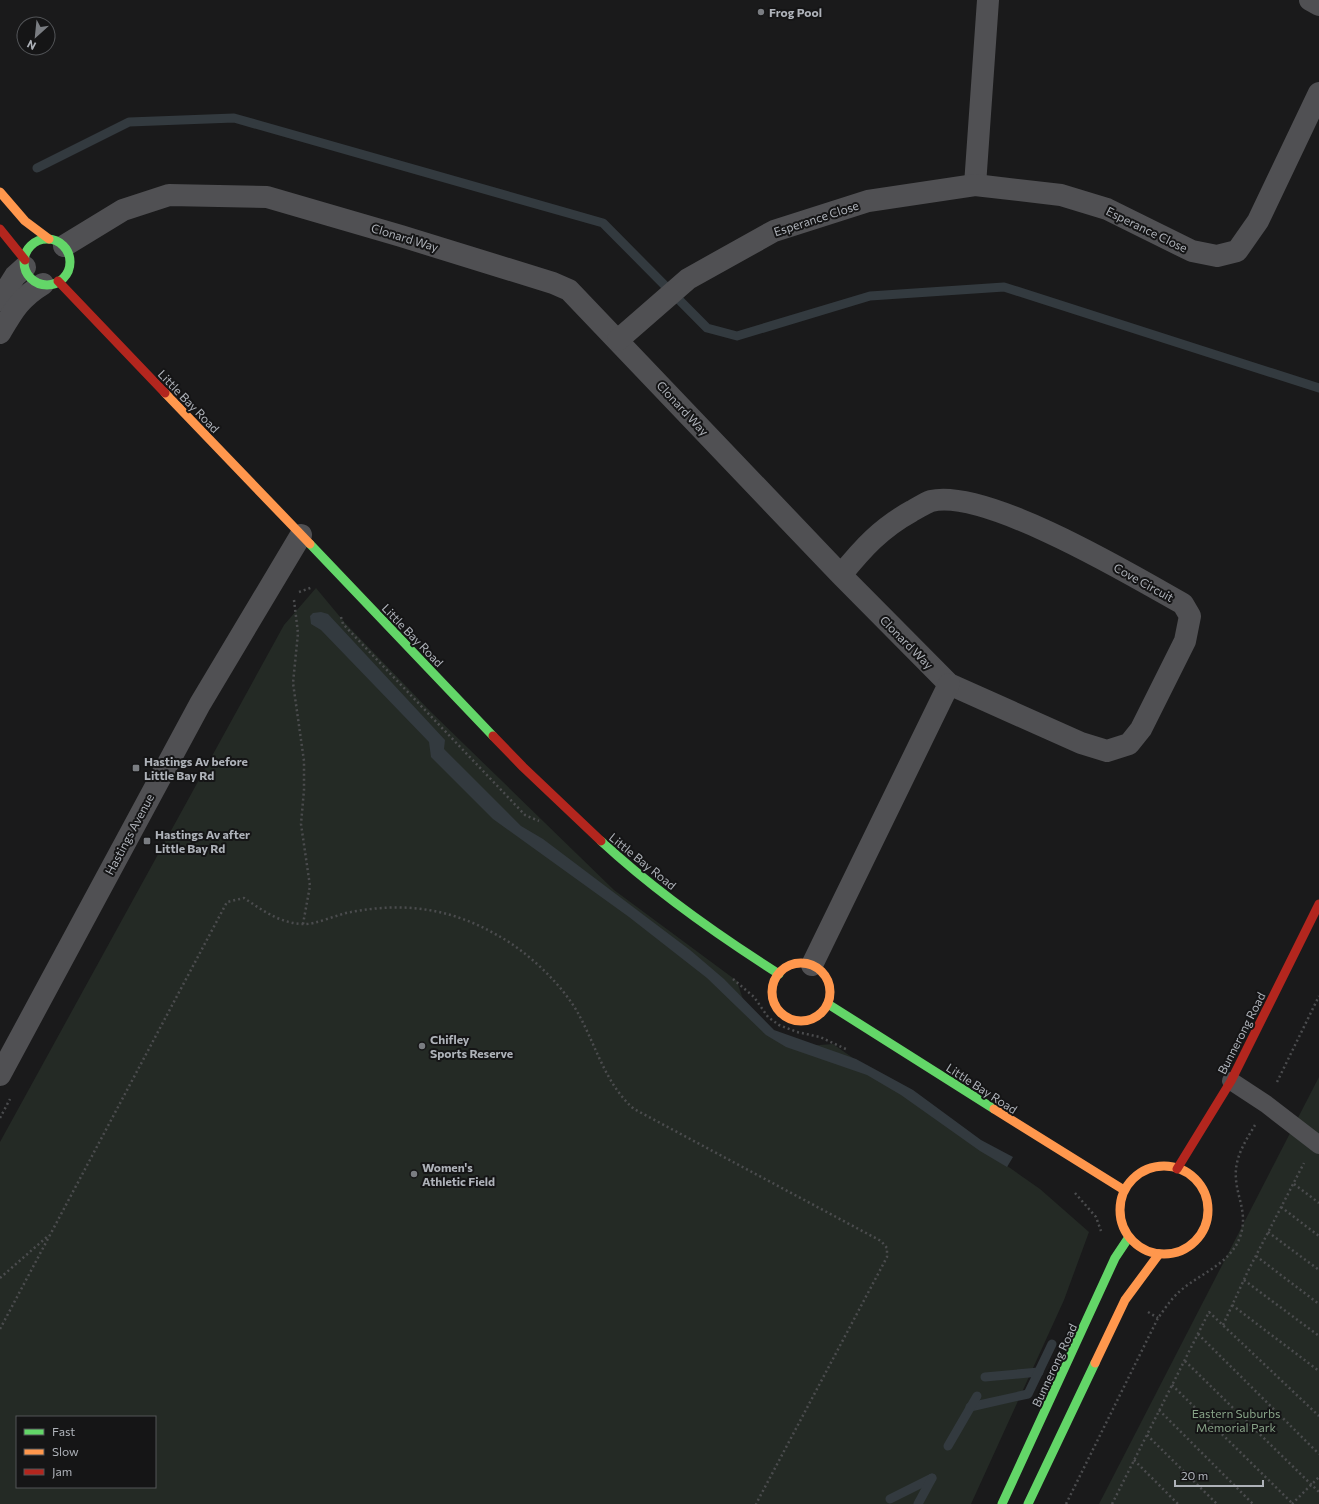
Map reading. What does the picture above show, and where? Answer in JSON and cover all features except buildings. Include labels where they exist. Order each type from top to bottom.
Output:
[{"type":"street","points":[[975,185],[988,0]]},
{"type":"street","points":[[1310,0],[1319,5]]},
{"type":"street","name":"Esperance Close","points":[[618,340],[659,306],[688,279],[781,228],[868,201],[975,185],[1061,195],[1107,209],[1192,251],[1217,256],[1237,251],[1258,221],[1319,93]]},
{"type":"street","points":[[0,192],[25,221],[57,243],[69,255],[70,265],[66,275],[28,293],[19,302],[0,333]]},
{"type":"street","name":"Clonard Way","points":[[57,243],[123,210],[169,195],[267,197],[553,282],[569,290],[841,575],[949,684]]},
{"type":"street","points":[[0,229],[25,264],[32,278],[51,283]]},
{"type":"street","points":[[0,300],[15,276],[25,264],[25,255],[30,246],[40,240],[57,243]]},
{"type":"street","name":"Little Bay Road","points":[[51,283],[301,535],[523,767],[583,826],[623,861],[699,922],[779,974]]},
{"type":"street","name":"Cove Circuit","points":[[841,575],[863,548],[891,523],[931,501],[964,501],[1025,523],[1089,552],[1183,604],[1190,616],[1185,641],[1141,729],[1129,744],[1106,751],[1081,743],[949,684]]},
{"type":"street","name":"Hastings Avenue","points":[[0,1075],[200,704],[301,535]]},
{"type":"street","points":[[812,965],[949,684]]},
{"type":"street","name":"Bunnerong Road","points":[[1177,1169],[1231,1081],[1319,904]]},
{"type":"street","points":[[794,964],[812,965],[820,970],[828,981],[830,995],[828,1004],[817,1017],[808,1021],[790,1020],[777,1008],[773,1000],[774,982],[779,974],[794,964]]},
{"type":"street","name":"Little Bay Road","points":[[828,1004],[1074,1160],[1124,1190]]},
{"type":"street","points":[[1165,1166],[1177,1169],[1190,1175],[1200,1185],[1206,1198],[1208,1213],[1205,1227],[1197,1239],[1186,1248],[1173,1254],[1147,1252],[1129,1237],[1122,1226],[1120,1202],[1124,1190],[1131,1180],[1141,1172],[1165,1166]]},
{"type":"street","name":"Bunnerong Road","points":[[1002,1504],[1115,1258],[1129,1237]]},
{"type":"street","points":[[1028,1504],[1125,1300],[1158,1254]]},
{"type":"lane","points":[[1231,1081],[1266,1104],[1319,1145]]},
{"type":"path","points":[[297,593],[303,589],[316,587]]},
{"type":"path","points":[[290,598],[294,596],[298,633],[294,683],[303,755],[304,790],[300,824],[310,886],[303,924]]},
{"type":"path","points":[[339,610],[343,624],[525,815],[545,824]]},
{"type":"path","points":[[0,1329],[227,902],[244,898],[273,916],[289,922],[303,924],[351,912],[408,906],[453,916],[498,935],[521,951],[543,971],[569,1000],[578,1013],[618,1093],[634,1108],[885,1244],[888,1252],[887,1257],[756,1504]]},
{"type":"path","points":[[731,977],[754,997],[766,1015],[779,1025],[797,1032],[820,1037],[853,1053]]},
{"type":"path","points":[[1066,1504],[1158,1318],[1178,1292],[1216,1268],[1233,1251],[1242,1230],[1244,1212],[1236,1178],[1239,1153],[1266,1104],[1319,996]]},
{"type":"path","points":[[0,1118],[12,1097]]},
{"type":"path","points":[[1223,1325],[1268,1232],[1307,1158]]},
{"type":"path","points":[[1294,1184],[1319,1203]]},
{"type":"path","points":[[1071,1191],[1096,1217],[1103,1237]]},
{"type":"path","points":[[1281,1207],[1319,1236]]},
{"type":"path","points":[[1268,1232],[1319,1270]]},
{"type":"path","points":[[0,1278],[50,1235]]},
{"type":"path","points":[[1256,1256],[1319,1304]]},
{"type":"path","points":[[1244,1280],[1319,1336]]},
{"type":"path","points":[[1232,1305],[1319,1371]]},
{"type":"path","points":[[1112,1504],[1209,1312],[1319,1416]]},
{"type":"path","points":[[1198,1334],[1319,1454]]},
{"type":"path","points":[[1185,1361],[1319,1492]]},
{"type":"path","points":[[1172,1385],[1292,1504],[1319,1477]]},
{"type":"path","points":[[1159,1410],[1253,1504]]},
{"type":"path","points":[[1147,1435],[1217,1504]]},
{"type":"path","points":[[1134,1460],[1178,1504]]},
{"type":"green space","name":"Chifley Sports Reserve","points":[[316,588],[346,624],[431,712],[614,890],[737,981],[747,1012],[793,1047],[833,1044],[1040,1189],[1089,1232],[1064,1300],[971,1504],[0,1504],[0,1142],[284,625]]},
{"type":"green space","name":"Eastern Suburbs Memorial Park","points":[[1319,1077],[1319,1504],[1099,1504]]},
{"type":"shaded area","points":[[321,612],[328,614],[445,740],[444,749],[521,826],[543,839],[690,950],[724,979],[774,1030],[856,1059],[913,1090],[981,1140],[1013,1157],[1007,1167],[980,1151],[901,1095],[867,1075],[786,1047],[766,1035],[707,978],[629,917],[493,819],[431,757],[429,742],[321,630],[311,624],[310,616],[313,613]]},
{"type":"waterway","points":[[37,168],[129,122],[234,118],[603,223],[707,328],[737,336],[870,296],[1004,287],[1319,388]]},
{"type":"waterway","points":[[970,1407],[1028,1394],[1052,1344]]},
{"type":"waterway","points":[[985,1377],[1039,1372]]},
{"type":"waterway","points":[[948,1446],[977,1396]]},
{"type":"waterway","points":[[890,1499],[932,1478]]},
{"type":"waterway","points":[[918,1504],[932,1478]]},
{"type":"traffic: fast","points":[[47,239],[60,243],[66,249],[70,262],[66,275],[60,281],[47,285],[34,281],[28,275],[24,262],[28,249],[34,243],[47,239]]},
{"type":"traffic: fast","points":[[310,544],[493,736]]},
{"type":"traffic: fast","points":[[601,841],[643,878],[687,912],[732,944],[779,974]]},
{"type":"traffic: fast","points":[[828,1004],[994,1109]]},
{"type":"traffic: fast","points":[[1002,1504],[1115,1258],[1129,1237]]},
{"type":"traffic: fast","points":[[1028,1504],[1095,1363]]},
{"type":"traffic: slow","points":[[0,192],[25,221],[49,239]]},
{"type":"traffic: slow","points":[[165,393],[310,544]]},
{"type":"traffic: slow","points":[[801,963],[812,965],[825,976],[828,981],[830,992],[828,1003],[817,1016],[812,1019],[801,1021],[790,1019],[777,1008],[774,1003],[772,992],[774,981],[785,968],[790,965],[801,963]]},
{"type":"traffic: slow","points":[[994,1109],[1124,1190]]},
{"type":"traffic: slow","points":[[1164,1166],[1181,1169],[1195,1179],[1205,1193],[1208,1210],[1205,1227],[1195,1241],[1181,1251],[1164,1254],[1147,1251],[1133,1241],[1123,1227],[1120,1210],[1123,1193],[1133,1179],[1147,1169],[1164,1166]]},
{"type":"traffic: slow","points":[[1095,1363],[1125,1300],[1159,1254]]},
{"type":"traffic: jam","points":[[0,229],[25,260]]},
{"type":"traffic: jam","points":[[58,281],[165,393]]},
{"type":"traffic: jam","points":[[493,736],[523,767],[601,841]]},
{"type":"traffic: jam","points":[[1177,1169],[1231,1081],[1319,904]]},
{"type":"place","name":"Frog Pool","points":[[761,12]]},
{"type":"place","name":"Hastings Av before Little Bay Rd","points":[[136,768]]},
{"type":"place","name":"Hastings Av after Little Bay Rd","points":[[147,841]]},
{"type":"place","name":"Chifley Sports Reserve","points":[[422,1046]]},
{"type":"place","name":"Women's Athletic Field","points":[[414,1174]]}]
